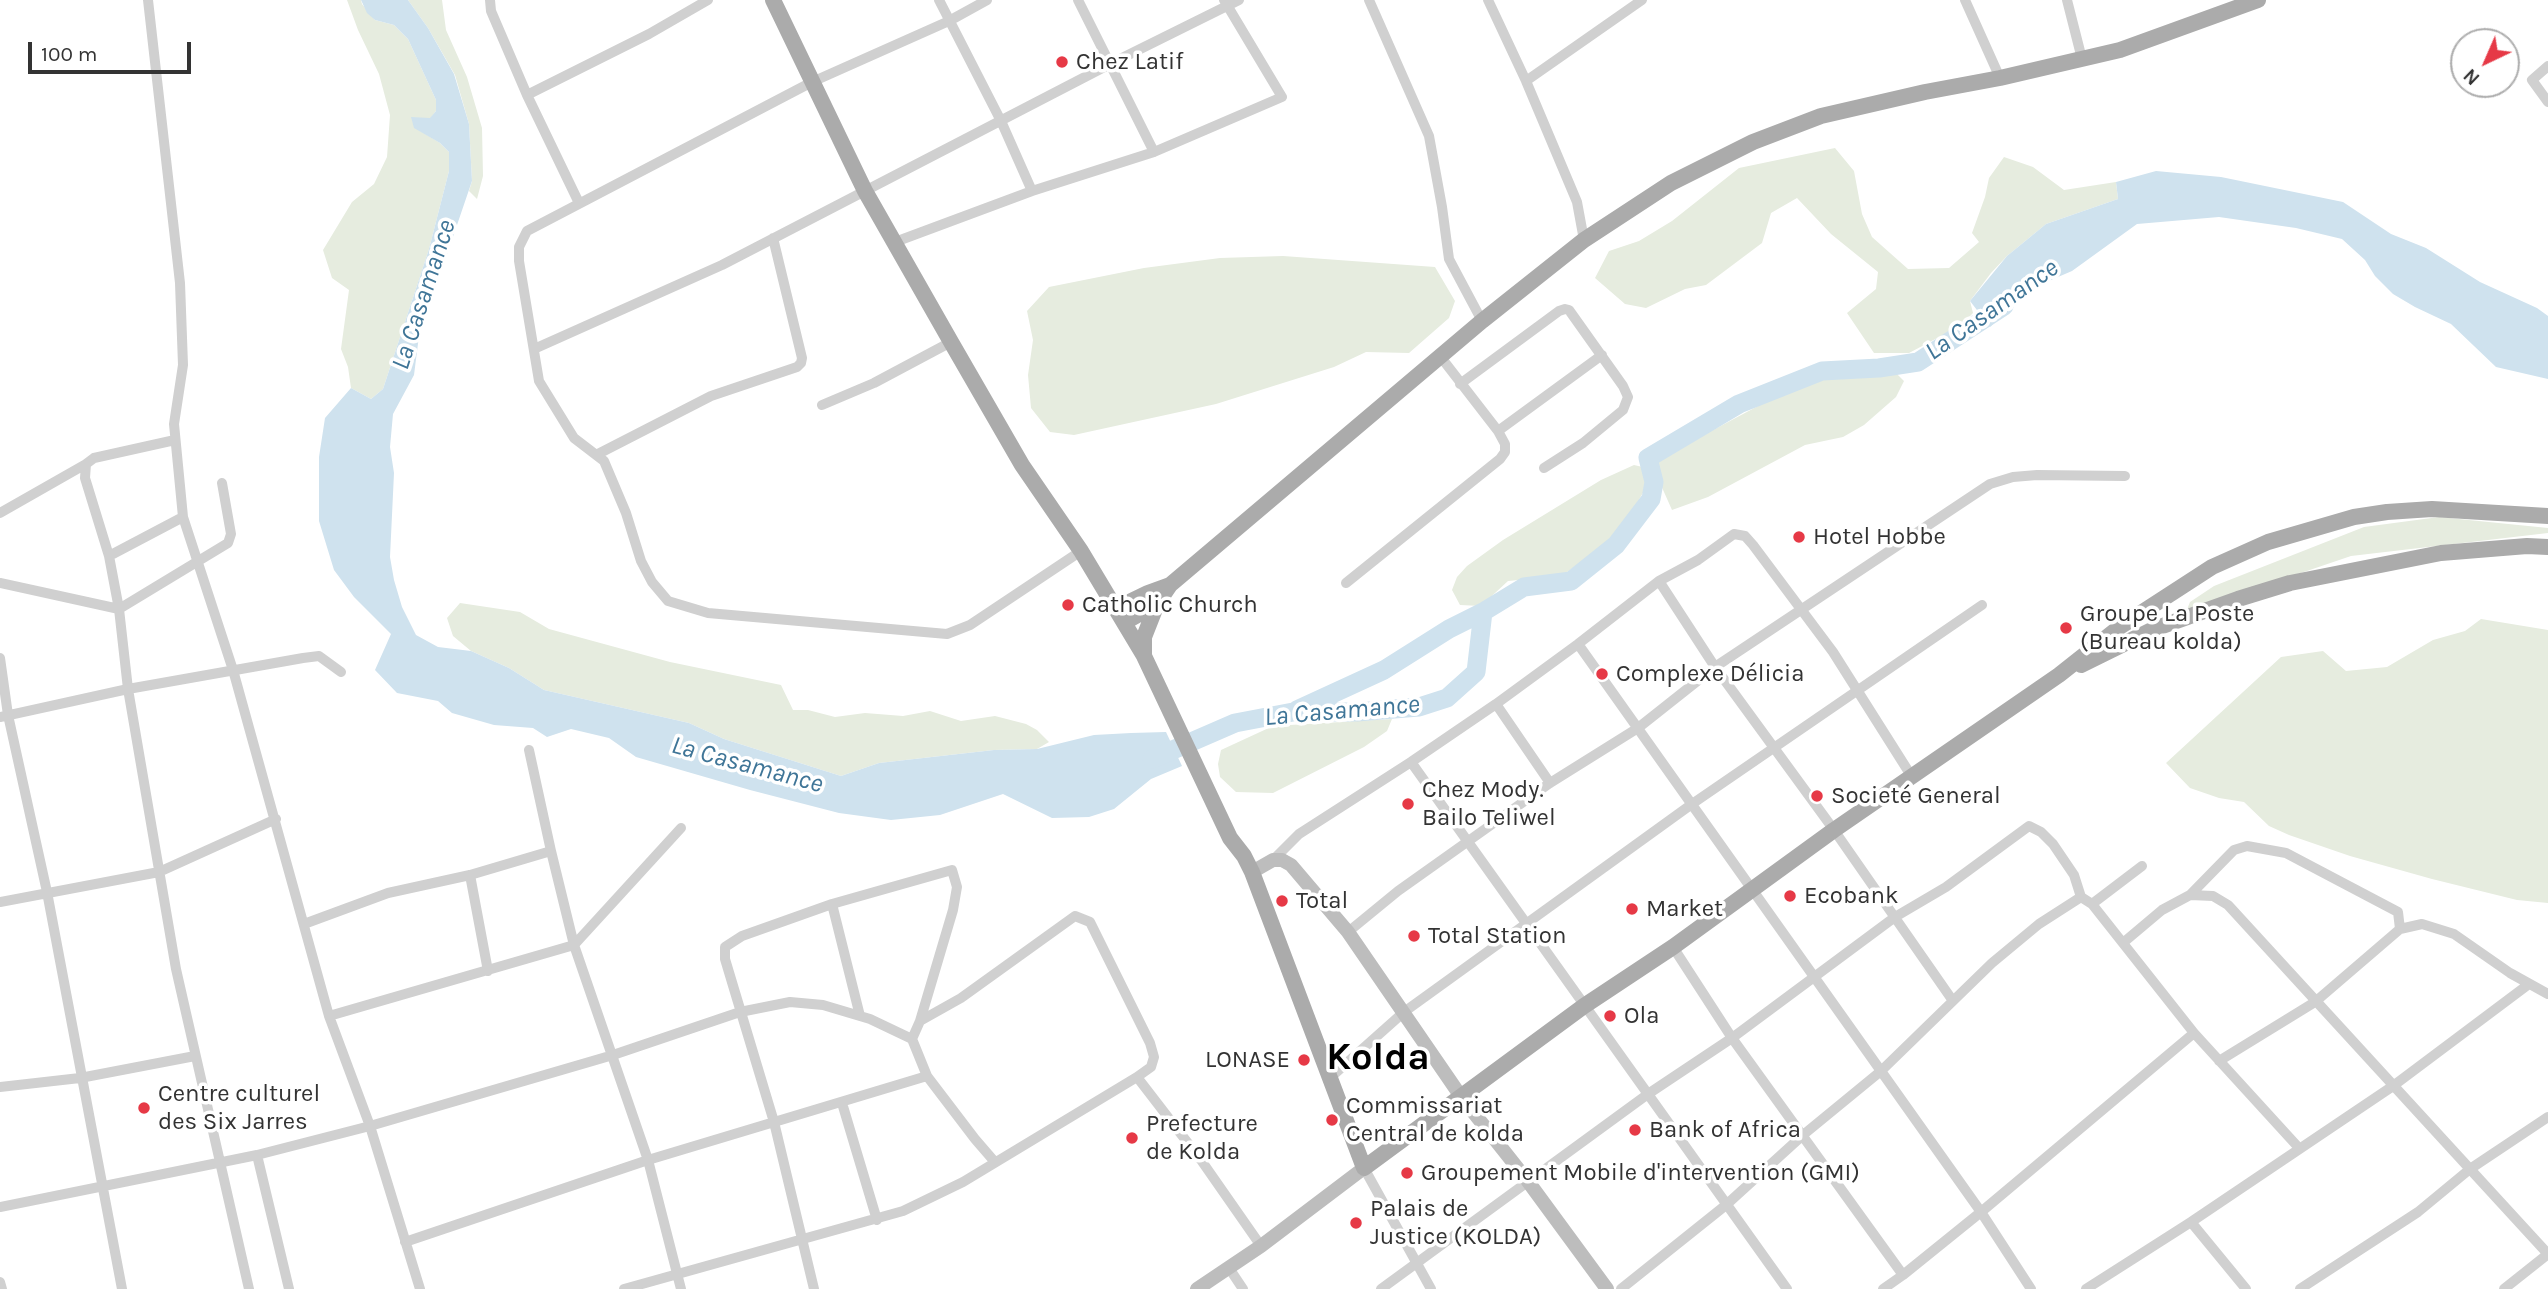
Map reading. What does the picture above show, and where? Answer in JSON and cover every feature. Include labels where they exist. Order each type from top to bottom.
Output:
[{"type":"main road","points":[[772,0],[865,191],[1022,465],[1081,551],[1144,656],[1230,838],[1252,872],[1364,1168]]},
{"type":"main road","points":[[1144,656],[1144,637],[1157,604],[1170,585],[1482,321],[1584,240],[1671,183],[1753,142],[1821,116],[2120,50],[2258,0]]},
{"type":"main road","points":[[1197,1289],[1261,1246],[1584,1006],[1673,947],[1834,830],[2059,675],[2121,626],[2212,567],[2268,542],[2354,517],[2432,509],[2548,516]]},
{"type":"main road","points":[[2059,675],[2154,629],[2290,583],[2441,552],[2548,547]]},
{"type":"main road","points":[[1121,615],[1148,593],[1170,585]]},
{"type":"main road","points":[[1121,615],[1157,604]]},
{"type":"main road","points":[[1252,872],[1273,860],[1282,860],[1291,865],[1348,932],[1462,1098],[1527,1180],[1606,1289]]},
{"type":"street","points":[[148,0],[180,283],[183,365],[174,424],[183,517],[233,670],[329,1016],[370,1126],[420,1289]]},
{"type":"street","points":[[490,0],[491,11],[527,95],[579,202]]},
{"type":"street","points":[[527,95],[649,34],[708,0]]},
{"type":"street","points":[[939,0],[1001,121],[1032,191]]},
{"type":"street","points":[[987,0],[949,21],[812,82],[527,231],[519,247],[519,261],[539,381],[574,438],[604,461],[626,513],[641,561],[652,582],[668,601],[708,613],[947,634],[970,625],[1081,551]]},
{"type":"street","points":[[1078,0],[1112,63],[1154,152]]},
{"type":"street","points":[[534,349],[722,265],[1226,3],[1239,0]]},
{"type":"street","points":[[1369,0],[1429,136],[1449,259],[1482,321]]},
{"type":"street","points":[[1488,0],[1526,81],[1577,202],[1584,240]]},
{"type":"street","points":[[1526,81],[1642,0]]},
{"type":"street","points":[[1965,0],[2000,78]]},
{"type":"street","points":[[2067,0],[2082,59]]},
{"type":"street","points":[[895,242],[1032,191],[1154,152],[1282,97],[1226,3]]},
{"type":"street","points":[[2548,66],[2532,80],[2548,102]]},
{"type":"street","points":[[596,455],[710,396],[797,368],[802,358],[773,239]]},
{"type":"street","points":[[1460,384],[1565,309],[1569,310],[1628,397],[1623,410],[1583,443],[1544,468]]},
{"type":"street","points":[[822,405],[874,383],[951,342]]},
{"type":"street","points":[[1498,431],[1602,355]]},
{"type":"street","points":[[1346,583],[1500,459],[1504,452],[1505,444],[1498,431],[1440,356]]},
{"type":"street","points":[[0,513],[94,458],[175,440]]},
{"type":"street","points":[[86,464],[85,478],[109,556],[119,609],[128,689],[176,969],[249,1289]]},
{"type":"street","points":[[1348,932],[1398,891],[1550,783],[1637,727],[1715,667],[1990,484],[2037,474],[2124,476]]},
{"type":"street","points":[[0,583],[119,609],[223,547],[231,534],[222,483]]},
{"type":"street","points":[[109,556],[183,517]]},
{"type":"street","points":[[1273,860],[1299,834],[1496,704],[1659,581],[1698,560],[1734,534],[1745,536],[1833,652],[1912,778]]},
{"type":"street","points":[[1659,581],[1715,667],[1834,830],[1953,1001]]},
{"type":"street","points":[[1331,1077],[1404,1013],[1527,923],[1692,804],[1982,605]]},
{"type":"street","points":[[1578,644],[1981,1212],[2031,1289]]},
{"type":"street","points":[[4,716],[128,689],[319,656],[341,671]]},
{"type":"street","points":[[0,658],[4,716],[47,892],[121,1289]]},
{"type":"street","points":[[1496,704],[1550,783]]},
{"type":"street","points":[[529,750],[575,945],[648,1160],[681,1289]]},
{"type":"street","points":[[1411,762],[1787,1289]]},
{"type":"street","points":[[0,902],[159,872],[276,819]]},
{"type":"street","points":[[1381,1289],[1527,1180],[2029,826],[2041,832],[2053,844],[2074,876],[2081,897],[2092,904],[2194,1032],[2299,1148]]},
{"type":"street","points":[[329,1016],[575,945],[681,828]]},
{"type":"street","points":[[2124,942],[2162,910],[2190,895],[2234,850],[2247,846],[2286,853],[2398,912],[2400,929]]},
{"type":"street","points":[[304,924],[388,893],[470,875],[551,851]]},
{"type":"street","points":[[2092,904],[2142,866]]},
{"type":"street","points":[[814,1289],[774,1122],[725,959],[725,947],[742,936],[832,904],[951,870],[957,887],[953,910],[920,1021],[912,1039]]},
{"type":"street","points":[[470,875],[488,971]]},
{"type":"street","points":[[2190,895],[2213,896],[2228,905],[2548,1254],[2504,1289]]},
{"type":"street","points":[[1621,1289],[1726,1205],[1803,1135],[1881,1071],[1992,963],[2039,924],[2081,897]]},
{"type":"street","points":[[832,904],[860,1016]]},
{"type":"street","points":[[624,1289],[902,1211],[963,1182],[994,1161],[1037,1139],[1137,1077],[1151,1067],[1154,1057],[1150,1043],[1090,922],[1075,916],[961,998],[920,1021]]},
{"type":"street","points":[[2219,1061],[2315,1002],[2400,929],[2422,924],[2454,934],[2548,994]]},
{"type":"street","points":[[1673,947],[1732,1038],[1902,1275]]},
{"type":"street","points":[[2086,1289],[2393,1086],[2529,984]]},
{"type":"street","points":[[0,1207],[257,1156],[612,1055],[740,1012],[790,1002],[823,1005],[860,1016],[912,1039],[927,1076],[994,1161]]},
{"type":"street","points":[[1883,1289],[1981,1212],[2194,1032]]},
{"type":"street","points":[[0,1087],[80,1078],[195,1056]]},
{"type":"street","points":[[405,1242],[648,1160],[927,1076]]},
{"type":"street","points":[[1137,1077],[1201,1160],[1261,1246]]},
{"type":"street","points":[[842,1103],[877,1220]]},
{"type":"street","points":[[2300,1289],[2418,1212],[2470,1169],[2548,1117]]},
{"type":"street","points":[[257,1156],[289,1289]]},
{"type":"street","points":[[1364,1168],[1431,1289]]},
{"type":"street","points":[[2191,1222],[2246,1289]]},
{"type":"street","points":[[1229,1268],[1243,1289]]},
{"type":"street","points":[[0,1282],[2,1289]]},
{"type":"shaded area","points":[[347,0],[361,0],[375,20],[394,25],[408,39],[436,100],[436,111],[430,119],[414,127],[449,152],[449,171],[429,249],[383,389],[371,399],[351,388],[348,367],[341,349],[349,290],[332,278],[323,250],[352,202],[374,184],[387,157],[390,115],[379,74]]},
{"type":"shaded area","points":[[408,0],[442,0],[446,30],[467,77],[482,128],[483,176],[477,199],[469,191],[472,181],[469,124],[455,75]]},
{"type":"shaded area","points":[[1835,148],[1854,171],[1862,214],[1872,237],[1908,269],[1949,268],[1979,242],[1972,233],[1989,178],[2004,157],[2033,167],[2064,190],[2116,182],[2118,199],[2046,224],[1991,273],[1970,301],[1973,313],[1960,326],[1909,353],[1874,353],[1847,313],[1876,289],[1878,272],[1831,234],[1797,198],[1771,213],[1762,243],[1706,285],[1685,289],[1646,308],[1625,304],[1595,278],[1609,251],[1639,241],[1672,221],[1739,168]]},
{"type":"shaded area","points":[[1283,256],[1435,267],[1455,301],[1449,318],[1409,353],[1366,352],[1334,367],[1216,404],[1074,435],[1050,432],[1031,408],[1028,375],[1033,340],[1027,311],[1049,287],[1144,268],[1220,258]]},
{"type":"shaded area","points":[[1895,372],[1904,381],[1896,397],[1864,425],[1843,437],[1805,445],[1708,497],[1672,510],[1656,474],[1657,460],[1801,383],[1826,376],[1871,376]]},
{"type":"shaded area","points":[[1634,465],[1651,469],[1647,486],[1615,540],[1561,576],[1508,581],[1481,606],[1460,605],[1452,590],[1457,577],[1467,566],[1503,540],[1601,480]]},
{"type":"shaded area","points":[[2439,517],[2548,528],[2548,533],[2351,556],[2186,612],[2190,602],[2214,586],[2364,527]]},
{"type":"shaded area","points":[[460,603],[520,612],[549,629],[670,662],[781,685],[793,710],[808,710],[835,717],[865,713],[903,716],[930,711],[961,721],[995,716],[1026,724],[1049,742],[1037,749],[994,750],[879,763],[841,776],[724,739],[689,723],[544,690],[509,668],[471,651],[453,636],[447,618]]},
{"type":"shaded area","points":[[2481,619],[2548,630],[2548,903],[2517,900],[2432,879],[2350,856],[2289,835],[2269,826],[2244,802],[2219,798],[2190,788],[2166,763],[2281,657],[2323,651],[2346,671],[2387,667],[2433,640],[2465,631]]},
{"type":"shaded area","points":[[1392,719],[1387,731],[1364,747],[1273,793],[1236,792],[1220,777],[1218,764],[1221,750],[1273,726]]},
{"type":"water","points":[[361,0],[408,0],[428,28],[454,74],[469,124],[472,181],[442,269],[421,320],[414,375],[393,414],[390,447],[394,473],[390,557],[402,607],[416,635],[438,647],[471,651],[509,668],[544,690],[689,723],[724,739],[841,776],[879,763],[994,750],[1037,749],[1094,735],[1131,733],[1166,732],[1182,766],[1151,779],[1114,809],[1089,817],[1052,818],[1003,794],[940,815],[891,820],[839,813],[636,757],[609,738],[571,729],[547,737],[533,728],[494,725],[452,713],[438,701],[397,693],[375,670],[391,634],[354,597],[334,570],[319,521],[319,457],[325,418],[351,388],[371,399],[383,389],[429,249],[449,171],[449,152],[440,143],[414,128],[411,117],[430,118],[436,111],[436,100],[408,39],[394,25],[375,20],[367,13]]},
{"type":"water","points":[[2156,171],[2221,177],[2343,202],[2391,234],[2426,248],[2480,282],[2537,308],[2548,316],[2548,379],[2496,367],[2451,324],[2393,294],[2375,276],[2365,260],[2342,239],[2296,228],[2219,217],[2137,224],[2072,271],[2044,283],[2011,307],[1990,327],[1970,301],[2007,256],[2046,224],[2118,199],[2116,182]]},
{"type":"waterway","name":"La Casamance","points":[[1152,759],[1235,723],[1293,712],[1357,712],[1419,707],[1447,698],[1476,672],[1483,612],[1524,587],[1571,581],[1616,545],[1651,499],[1654,482],[1648,458],[1739,404],[1822,371],[1879,368],[1918,362],[2004,306]]},
{"type":"waterway","points":[[1297,710],[1384,670],[1449,629],[1483,612]]},
{"type":"place","name":"Chez Latif","points":[[1062,62]]},
{"type":"place","name":"Hotel Hobbe","points":[[1799,537]]},
{"type":"place","name":"Catholic Church","points":[[1068,605]]},
{"type":"place","name":"Groupe La Poste (Bureau kolda)","points":[[2066,628]]},
{"type":"place","name":"Complexe Délicia","points":[[1602,674]]},
{"type":"place","name":"Societé General","points":[[1817,796]]},
{"type":"place","name":"Chez Mody. Bailo Teliwel","points":[[1408,804]]},
{"type":"place","name":"Ecobank","points":[[1790,896]]},
{"type":"place","name":"Total","points":[[1282,901]]},
{"type":"place","name":"Market","points":[[1632,909]]},
{"type":"place","name":"Total Station","points":[[1414,936]]},
{"type":"place","name":"Ola","points":[[1610,1016]]},
{"type":"place","name":"LONASE","points":[[1304,1060]]},
{"type":"place","name":"Centre culturel des Six Jarres","points":[[144,1108]]},
{"type":"place","name":"Commissariat Central de kolda","points":[[1332,1120]]},
{"type":"place","name":"Bank of Africa","points":[[1635,1130]]},
{"type":"place","name":"Prefecture de Kolda","points":[[1132,1138]]},
{"type":"place","name":"Groupement Mobile d'intervention (GMI)","points":[[1407,1173]]},
{"type":"place","name":"Palais de Justice (KOLDA)","points":[[1356,1223]]},
{"type":"district","name":"Kolda","points":[[1378,1058]]}]
